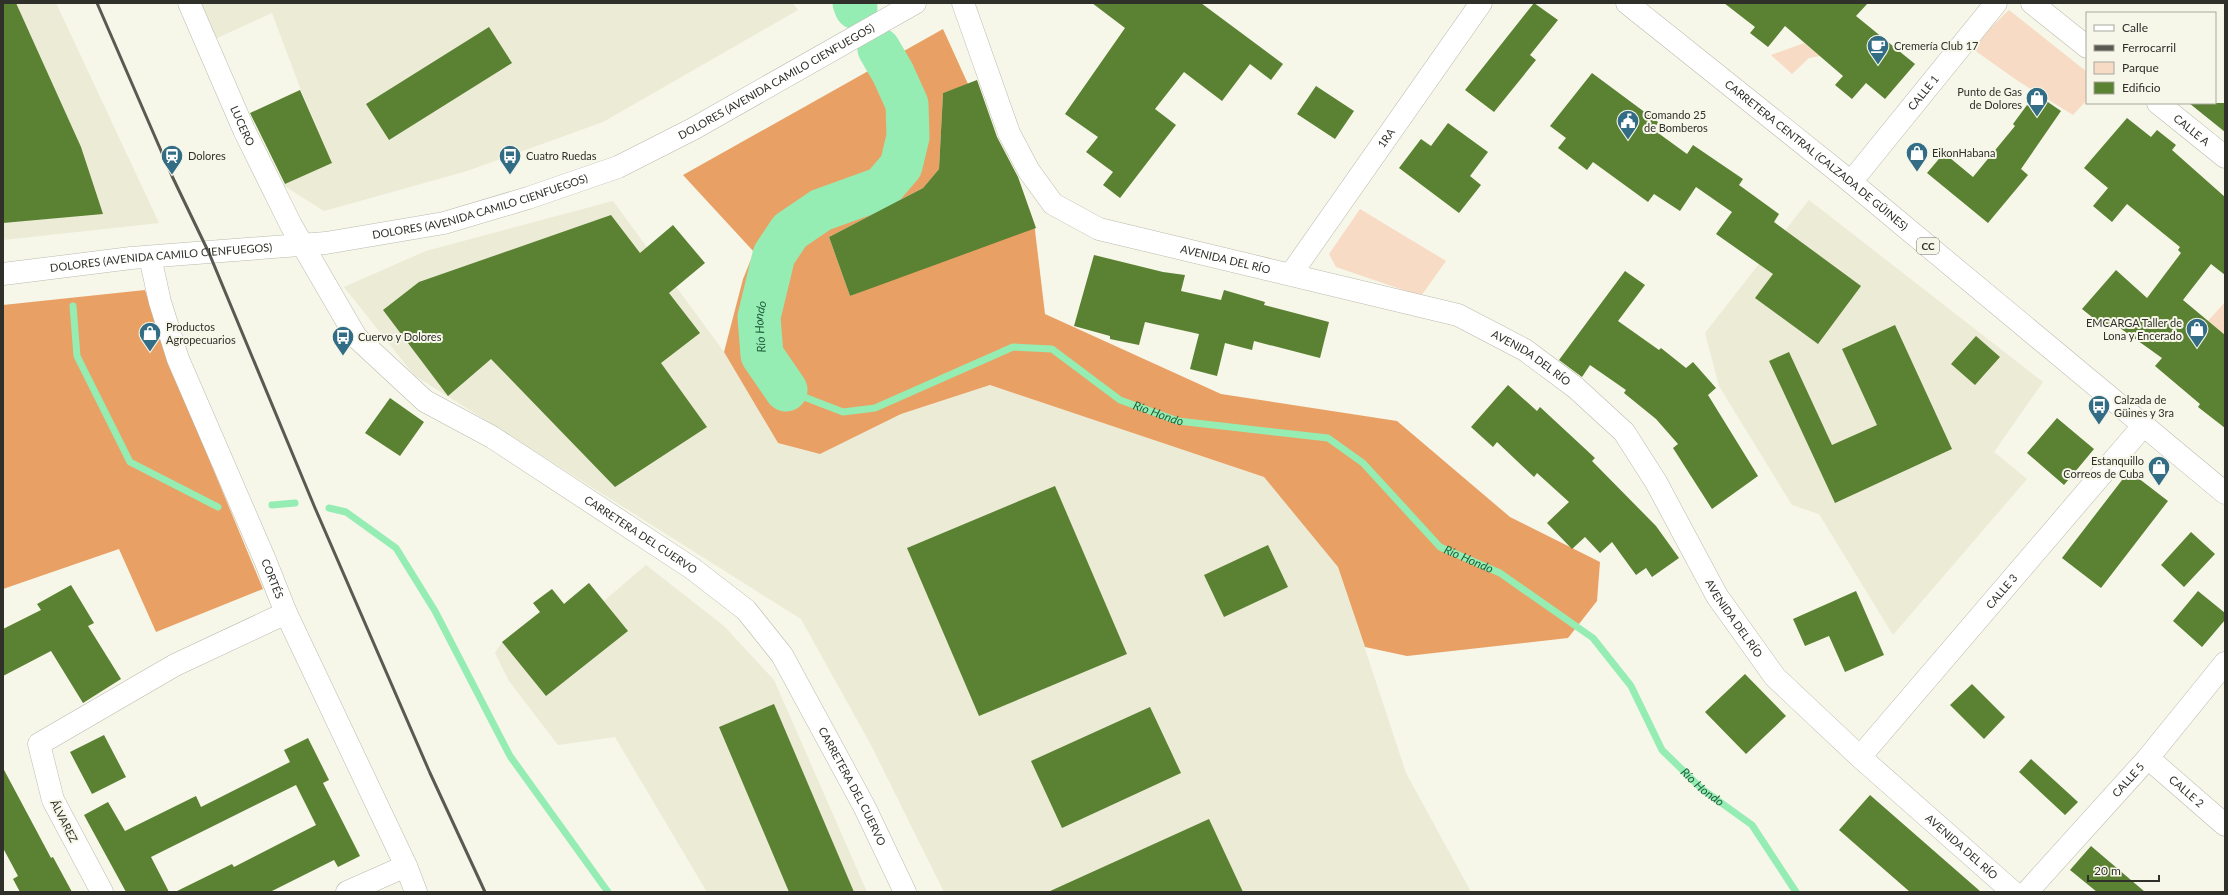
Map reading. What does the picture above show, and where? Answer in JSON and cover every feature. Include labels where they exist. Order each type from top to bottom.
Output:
[{"type":"street","name":"LUCERO","points":[[189,3],[244,130],[301,245]]},
{"type":"street","name":"DOLORES (AVENIDA CAMILO CIENFUEGOS)","points":[[3,274],[150,257],[301,245],[444,223],[528,198],[618,167],[693,129],[914,3]]},
{"type":"street","name":"AVENIDA DEL RÍO","points":[[962,3],[1009,133],[1029,171],[1054,204],[1099,229],[1458,315],[1525,350],[1576,388],[1624,432],[1656,482],[1717,596],[1776,677],[1860,757],[2013,892]]},
{"type":"street","name":"1RA","points":[[1291,274],[1481,3]]},
{"type":"street","name":"CARRETERA CENTRAL (CALZADA DE GÜINES)","points":[[1627,3],[1851,182],[2225,494]]},
{"type":"street","name":"CALLE 1","points":[[1851,182],[1996,3]]},
{"type":"street","points":[[2032,3],[2086,46]]},
{"type":"street","name":"CALLE A","points":[[2159,104],[2225,157]]},
{"type":"street","name":"CARRETERA DEL CUERVO","points":[[301,245],[356,337],[425,401],[492,437],[693,568],[746,610],[782,655],[865,808],[905,892]]},
{"type":"street","name":"CORTÉS","points":[[150,257],[160,302],[178,359],[266,560],[286,614],[406,866],[416,892]]},
{"type":"street","name":"CALLE 3","points":[[1860,757],[2143,426]]},
{"type":"street","name":"ÁLVAREZ","points":[[102,892],[53,800],[39,744],[175,665],[286,614]]},
{"type":"street","name":"CALLE 5","points":[[2027,892],[2148,758],[2225,663]]},
{"type":"street","name":"CALLE 2","points":[[2148,758],[2225,825]]},
{"type":"street","points":[[347,892],[406,866]]},
{"type":"shaded area","points":[[3,3],[56,3],[159,223],[3,240]]},
{"type":"shaded area","points":[[199,3],[793,3],[798,10],[603,122],[467,171],[324,211],[283,185],[332,163],[301,90],[272,13],[215,39]]},
{"type":"shaded area","points":[[943,29],[968,84],[943,93],[939,169],[923,188],[829,237],[850,296],[1034,222],[1045,314],[1221,394],[1397,421],[1510,517],[1600,562],[1597,601],[1568,638],[1407,656],[1365,647],[1338,567],[1264,477],[990,385],[901,414],[820,454],[778,443],[724,352],[743,279],[754,252],[683,175]]},
{"type":"shaded area","points":[[1809,200],[2043,382],[1994,452],[2027,479],[1893,635],[1819,514],[1792,505],[1719,386],[1705,333]]},
{"type":"shaded area","points":[[613,201],[724,352],[778,443],[820,454],[901,414],[990,385],[1264,477],[1338,567],[1406,773],[1471,892],[944,892],[871,745],[801,619],[414,375],[344,287],[426,251]]},
{"type":"shaded area","points":[[145,290],[165,353],[263,589],[156,632],[119,549],[3,589],[3,305]]},
{"type":"shaded area","points":[[646,565],[724,626],[774,680],[867,892],[707,892],[615,737],[558,745],[509,681],[495,653],[502,642],[540,612],[533,603],[552,589],[564,603],[589,583],[604,601]]},
{"type":"green space","points":[[2009,10],[2086,71],[2086,101],[2073,115],[2018,81],[1970,47]]},
{"type":"green space","points":[[1804,43],[1820,56],[1809,58],[1792,74],[1771,55]]},
{"type":"green space","points":[[1360,209],[1446,261],[1421,296],[1336,267],[1329,254]]},
{"type":"green space","points":[[2225,302],[2225,335],[2208,321]]},
{"type":"building","points":[[3,3],[16,3],[81,147],[103,214],[3,223]]},
{"type":"building","points":[[1092,3],[1201,3],[1283,64],[1271,80],[1250,64],[1222,101],[1184,72],[1155,109],[1176,125],[1120,198],[1103,185],[1113,172],[1086,152],[1098,137],[1065,114],[1125,28]]},
{"type":"building","points":[[1534,3],[1558,20],[1530,55],[1536,60],[1494,112],[1465,90]]},
{"type":"building","points":[[1724,3],[1868,3],[1856,16],[1915,64],[1885,99],[1866,83],[1852,99],[1835,85],[1843,76],[1785,26],[1768,47],[1750,33],[1755,27]]},
{"type":"building","points":[[489,27],[512,63],[389,140],[366,104]]},
{"type":"building","points":[[1592,73],[1658,122],[1654,130],[1687,154],[1693,145],[1743,179],[1739,185],[1779,214],[1774,222],[1861,286],[1818,344],[1755,298],[1773,274],[1716,234],[1732,212],[1696,187],[1680,211],[1654,194],[1648,202],[1593,162],[1587,170],[1558,148],[1566,138],[1550,126]]},
{"type":"building","points":[[977,80],[997,137],[1018,177],[1036,228],[850,296],[829,237],[923,188],[939,169],[943,93]]},
{"type":"building","points":[[1316,86],[1354,111],[1335,139],[1297,114]]},
{"type":"building","points":[[300,90],[332,163],[285,184],[250,113]]},
{"type":"building","points":[[2042,98],[2061,111],[2021,169],[2028,175],[1988,223],[1927,173],[1944,153],[1973,177],[2015,126],[2013,124],[2027,105],[2034,110]]},
{"type":"building","points":[[2225,103],[2225,132],[2190,104]]},
{"type":"building","points":[[2127,118],[2151,137],[2157,130],[2176,145],[2172,150],[2225,197],[2225,275],[2211,264],[2183,300],[2225,335],[2225,428],[2198,407],[2200,404],[2155,366],[2162,358],[2113,323],[2107,329],[2082,309],[2116,270],[2147,298],[2181,253],[2178,250],[2180,247],[2127,204],[2112,222],[2093,206],[2108,188],[2084,168]]},
{"type":"building","points":[[1448,123],[1488,152],[1470,176],[1481,185],[1459,213],[1399,168],[1421,139],[1431,146]]},
{"type":"building","points":[[611,215],[640,253],[673,225],[705,263],[669,293],[700,333],[661,363],[707,427],[615,487],[491,359],[448,396],[383,310],[419,282]]},
{"type":"building","points":[[1094,255],[1163,272],[1185,275],[1181,291],[1221,300],[1224,290],[1265,302],[1264,305],[1329,322],[1320,358],[1254,341],[1252,350],[1225,343],[1217,376],[1190,369],[1199,334],[1145,322],[1139,345],[1110,339],[1110,336],[1074,326]]},
{"type":"building","points":[[1625,271],[1645,285],[1618,321],[1659,350],[1661,348],[1686,368],[1693,362],[1716,388],[1708,395],[1758,476],[1712,509],[1673,448],[1678,444],[1656,419],[1624,393],[1626,390],[1590,365],[1582,377],[1559,360]]},
{"type":"building","points":[[1895,325],[1952,449],[1835,503],[1769,361],[1789,352],[1832,445],[1877,425],[1842,349]]},
{"type":"building","points":[[1976,336],[2000,357],[1975,385],[1951,364]]},
{"type":"building","points":[[1508,385],[1537,411],[1540,407],[1595,458],[1592,461],[1656,526],[1679,558],[1652,577],[1646,568],[1636,575],[1612,542],[1600,553],[1585,537],[1572,549],[1547,523],[1569,502],[1537,473],[1534,477],[1497,442],[1493,447],[1471,427]]},
{"type":"building","points":[[390,398],[424,422],[400,456],[365,433]]},
{"type":"building","points":[[2057,418],[2094,449],[2064,485],[2027,453]]},
{"type":"building","points":[[2129,471],[2168,501],[2101,588],[2062,558]]},
{"type":"building","points":[[1055,486],[1127,654],[979,716],[907,548]]},
{"type":"building","points":[[2191,532],[2215,554],[2184,587],[2161,565]]},
{"type":"building","points":[[1268,545],[1288,587],[1224,617],[1204,575]]},
{"type":"building","points":[[589,583],[628,631],[546,696],[502,642],[540,612],[533,603],[552,589],[564,604]]},
{"type":"building","points":[[71,585],[94,623],[88,626],[121,679],[83,703],[51,651],[3,676],[3,629],[41,610],[37,604]]},
{"type":"building","points":[[1856,591],[1884,655],[1845,672],[1829,636],[1805,646],[1793,619]]},
{"type":"building","points":[[2198,591],[2225,613],[2225,620],[2202,647],[2173,621]]},
{"type":"building","points":[[1745,674],[1786,716],[1746,754],[1705,712]]},
{"type":"building","points":[[1972,684],[2005,717],[1984,739],[1950,705]]},
{"type":"building","points":[[774,704],[854,892],[789,892],[719,727]]},
{"type":"building","points":[[1150,707],[1181,773],[1062,828],[1031,761]]},
{"type":"building","points":[[104,735],[126,777],[92,794],[70,752]]},
{"type":"building","points":[[308,738],[329,780],[323,783],[360,856],[338,867],[334,860],[270,892],[175,892],[232,864],[234,867],[316,825],[296,785],[151,857],[169,892],[126,892],[84,815],[108,802],[125,831],[196,796],[201,807],[290,762],[284,750]]},
{"type":"building","points":[[2031,759],[2078,802],[2065,815],[2019,772]]},
{"type":"building","points":[[3,768],[51,858],[53,857],[72,892],[20,892],[13,879],[18,876],[3,848]]},
{"type":"building","points":[[1870,795],[1981,892],[1910,892],[1839,830]]},
{"type":"building","points":[[1209,819],[1243,892],[1048,892]]},
{"type":"building","points":[[2091,846],[2145,892],[2097,892],[2070,870]]},
{"type":"waterway","name":"Río Hondo","points":[[854,3],[856,8]]},
{"type":"waterway","name":"Río Hondo","points":[[786,390],[762,355],[759,317],[774,255],[790,231],[821,210],[882,188],[901,166],[908,137],[907,104],[893,73],[879,49]]},
{"type":"waterway","points":[[73,306],[77,356],[130,462],[218,507]]},
{"type":"waterway","name":"Río Hondo","points":[[786,390],[843,412],[875,408],[1013,347],[1052,349],[1120,400],[1178,421],[1328,438],[1363,463],[1440,547],[1500,573],[1593,638],[1631,686],[1662,750],[1702,789],[1752,825],[1796,892]]},
{"type":"waterway","points":[[272,505],[295,503]]},
{"type":"waterway","points":[[329,508],[346,512],[396,548],[435,611],[510,756],[608,892]]},
{"type":"railway","points":[[97,3],[172,176],[209,253],[315,508],[430,773],[485,892]]},
{"type":"place","name":"Cremería Club 17","points":[[1878,66]]},
{"type":"place","name":"Punto de Gas de Dolores","points":[[2037,118]]},
{"type":"place","name":"Comando 25 de Bomberos","points":[[1628,140]]},
{"type":"place","name":"EikonHabana","points":[[1917,172]]},
{"type":"place","name":"Dolores","points":[[172,176]]},
{"type":"place","name":"Cuatro Ruedas","points":[[510,176]]},
{"type":"place","name":"EMCARGA Taller de Lona y Encerado","points":[[2197,348]]},
{"type":"place","name":"Productos Agropecuarios","points":[[150,352]]},
{"type":"place","name":"Cuervo y Dolores","points":[[343,356]]},
{"type":"place","name":"Calzada de Güines y 3ra","points":[[2099,426]]},
{"type":"place","name":"Estanquillo Correos de Cuba","points":[[2159,486]]}]
